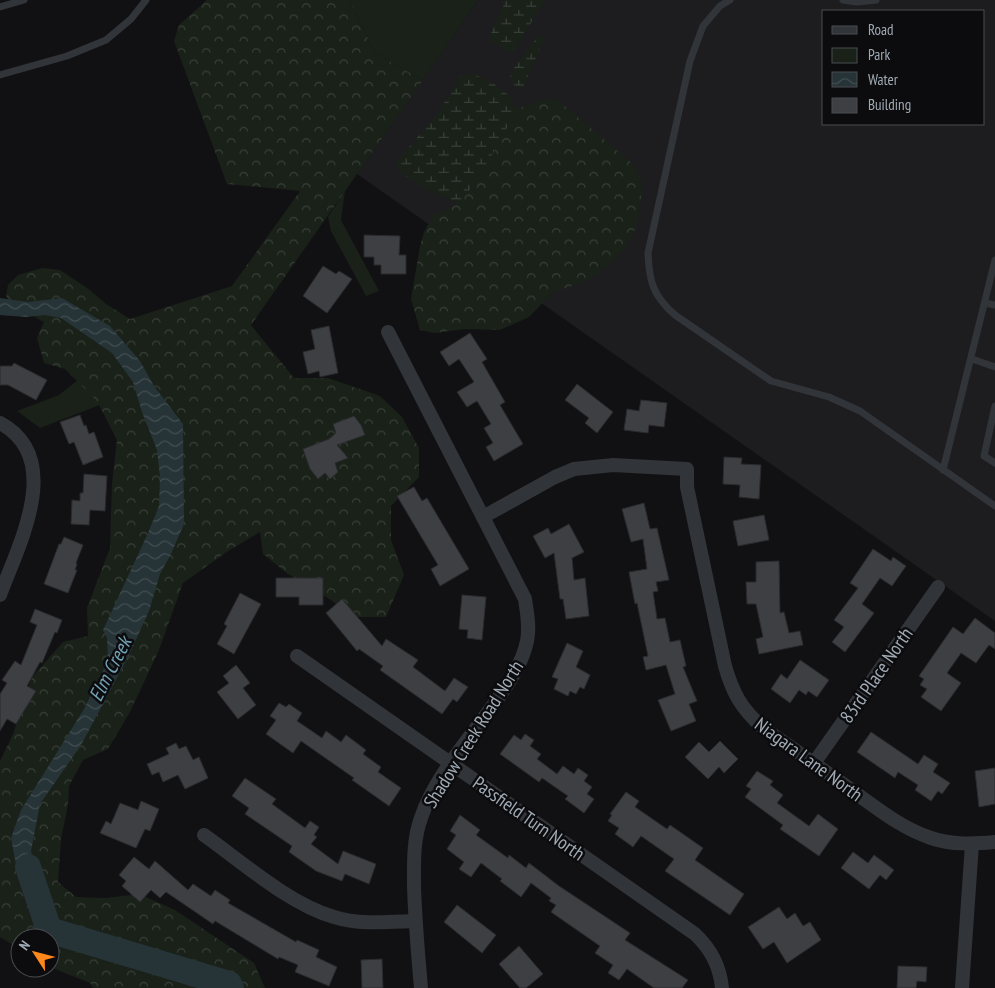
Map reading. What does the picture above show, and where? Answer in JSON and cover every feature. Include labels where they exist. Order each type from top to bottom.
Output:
[{"type":"street","name":"Shadow Creek Road North","points":[[388,332],[525,599],[528,618],[528,639],[522,659],[511,679],[434,789],[420,818],[414,848],[415,921],[421,988]]},
{"type":"street","points":[[0,595],[26,526],[35,486],[33,470],[25,444],[5,426]]},
{"type":"street","name":"Niagara Lane North","points":[[483,516],[574,469],[613,464],[687,469],[687,487],[725,666],[739,703],[749,716],[763,728],[891,818],[914,831],[931,838],[954,843],[995,842]]},
{"type":"street","name":"83rd Place North","points":[[814,763],[938,587]]},
{"type":"street","name":"Passfield Turn North","points":[[297,656],[695,934],[707,946],[715,960],[722,982]]},
{"type":"street","points":[[204,835],[284,892],[310,907],[334,917],[367,922],[415,921]]},
{"type":"street","points":[[962,988],[972,844]]},
{"type":"lane","points":[[0,7],[24,0]]},
{"type":"lane","points":[[0,75],[67,56],[106,40],[131,19],[146,0]]},
{"type":"lane","points":[[730,0],[720,6],[703,26],[690,61],[648,252],[649,276],[661,303],[675,315],[771,381],[829,397],[860,412],[995,506]]},
{"type":"lane","points":[[843,0],[857,2],[876,0]]},
{"type":"lane","points":[[943,470],[995,260]]},
{"type":"lane","points":[[985,303],[995,305]]},
{"type":"lane","points":[[972,359],[995,368]]},
{"type":"lane","points":[[995,406],[984,456],[995,463]]},
{"type":"shaded area","points":[[478,0],[995,0],[995,621],[357,174]]},
{"type":"green space","points":[[207,0],[349,0],[375,53],[423,80],[251,325],[294,378],[328,378],[380,396],[402,417],[419,448],[419,477],[391,506],[391,540],[404,575],[386,617],[355,617],[315,589],[288,574],[263,554],[260,532],[228,551],[183,583],[159,650],[130,712],[108,749],[83,760],[69,786],[68,805],[61,839],[58,882],[76,897],[106,898],[139,894],[175,910],[254,963],[265,988],[93,988],[90,983],[60,971],[60,928],[10,928],[10,943],[0,937],[0,761],[13,734],[32,677],[63,642],[88,636],[87,608],[110,548],[112,483],[117,440],[97,401],[65,369],[44,363],[37,338],[44,322],[33,316],[16,312],[6,296],[8,285],[18,275],[42,268],[60,270],[130,319],[232,286],[300,191],[227,184],[174,41],[179,25]]},
{"type":"green space","points":[[349,0],[478,0],[423,80],[375,53]]},
{"type":"green space","points":[[506,0],[545,0],[515,49],[510,52],[492,42],[489,38]]},
{"type":"green space","points":[[539,35],[544,39],[523,88],[513,85],[510,77],[514,68]]},
{"type":"green space","points":[[470,73],[498,86],[509,96],[517,109],[485,168],[460,203],[426,189],[396,169],[398,160],[438,113],[461,76]]},
{"type":"green space","points":[[546,99],[559,101],[633,164],[641,179],[641,201],[636,228],[624,249],[607,266],[585,282],[553,292],[529,317],[500,330],[466,329],[434,333],[420,330],[411,299],[424,232],[434,214],[460,203],[485,168],[517,109]]},
{"type":"green space","points":[[345,191],[341,220],[379,291],[366,296],[331,231],[328,217]]},
{"type":"green space","points":[[112,353],[134,392],[40,428],[17,411],[59,395]]},
{"type":"water","points":[[0,298],[28,302],[62,298],[110,326],[140,361],[154,386],[183,424],[184,524],[160,574],[149,611],[128,657],[81,745],[40,804],[31,851],[43,899],[34,904],[17,870],[11,838],[21,810],[84,709],[108,660],[107,638],[103,630],[159,506],[160,477],[157,450],[133,382],[112,353],[61,318],[45,315],[26,317],[0,315]]},
{"type":"building","points":[[364,235],[400,236],[399,255],[406,255],[406,274],[381,274],[381,265],[374,265],[374,257],[364,257]]},
{"type":"building","points":[[323,266],[336,274],[339,271],[352,279],[327,313],[303,296]]},
{"type":"building","points":[[329,326],[338,373],[320,377],[319,371],[308,374],[303,352],[315,349],[311,330]]},
{"type":"building","points":[[470,333],[487,359],[482,362],[505,402],[500,405],[523,444],[494,461],[486,447],[493,443],[484,428],[491,424],[477,401],[467,407],[457,392],[474,382],[459,359],[449,366],[440,352]]},
{"type":"building","points":[[14,363],[47,380],[36,400],[8,385],[0,385],[0,366],[12,366]]},
{"type":"building","points":[[577,384],[613,412],[597,433],[585,423],[589,418],[565,400]]},
{"type":"building","points":[[641,400],[667,403],[664,427],[649,425],[648,433],[624,430],[627,409],[639,411]]},
{"type":"building","points":[[80,415],[89,434],[94,432],[103,457],[83,465],[74,442],[69,444],[60,422]]},
{"type":"building","points":[[354,416],[361,425],[365,435],[337,445],[348,458],[335,463],[338,472],[330,479],[325,473],[318,479],[310,469],[303,449],[329,439],[336,433],[333,424]]},
{"type":"building","points":[[724,457],[742,458],[741,464],[761,465],[759,499],[739,497],[740,485],[723,484]]},
{"type":"building","points":[[84,474],[107,476],[105,511],[90,510],[89,525],[71,524],[72,500],[80,501],[80,493],[83,493]]},
{"type":"building","points":[[414,487],[422,501],[427,498],[469,569],[440,586],[431,569],[438,565],[397,496]]},
{"type":"building","points":[[644,503],[650,529],[657,528],[669,580],[656,582],[658,591],[653,592],[657,619],[665,618],[670,642],[680,640],[686,666],[683,667],[697,701],[689,704],[696,721],[671,731],[658,700],[675,694],[666,665],[646,670],[643,657],[648,656],[629,572],[647,569],[643,539],[631,542],[622,509]]},
{"type":"building","points":[[764,515],[769,540],[738,546],[733,521]]},
{"type":"building","points":[[569,524],[584,552],[572,558],[574,580],[585,578],[589,616],[566,619],[563,599],[560,599],[554,553],[545,558],[533,536],[548,528],[551,534]]},
{"type":"building","points":[[64,537],[83,545],[76,563],[75,570],[77,570],[68,593],[44,584],[59,544],[61,544]]},
{"type":"building","points":[[873,549],[891,561],[893,557],[906,566],[892,586],[880,578],[862,604],[874,613],[845,652],[832,642],[844,627],[834,620],[858,588],[850,583]]},
{"type":"building","points":[[779,561],[780,613],[784,612],[789,633],[800,631],[803,645],[759,654],[756,639],[763,637],[756,604],[747,604],[746,582],[756,582],[756,562]]},
{"type":"building","points":[[276,578],[323,578],[323,605],[299,605],[299,597],[276,597]]},
{"type":"building","points":[[240,593],[261,604],[234,654],[217,644],[227,626],[224,624]]},
{"type":"building","points":[[462,595],[486,597],[482,640],[467,638],[468,630],[459,629]]},
{"type":"building","points":[[342,599],[382,646],[386,639],[418,660],[413,667],[445,691],[454,678],[468,687],[457,702],[453,699],[442,714],[380,670],[383,666],[359,649],[357,651],[326,613]]},
{"type":"building","points":[[35,609],[62,620],[42,663],[40,662],[27,686],[36,691],[16,724],[7,719],[0,731],[0,694],[7,683],[2,680],[15,661],[21,665],[37,625],[30,622]]},
{"type":"building","points":[[975,618],[995,633],[995,649],[989,645],[976,663],[961,653],[947,673],[961,683],[941,711],[921,697],[927,689],[920,685],[924,679],[919,676],[953,627],[963,634]]},
{"type":"building","points":[[567,643],[583,651],[576,667],[590,675],[584,689],[580,687],[576,694],[570,691],[568,696],[554,689],[558,679],[552,677]]},
{"type":"building","points":[[800,660],[829,680],[817,697],[808,691],[806,695],[799,690],[790,703],[771,689],[781,674],[787,679]]},
{"type":"building","points":[[236,665],[250,683],[243,688],[256,705],[238,719],[217,692],[229,683],[223,676]]},
{"type":"building","points":[[279,703],[286,707],[289,704],[302,713],[297,721],[322,738],[326,731],[341,742],[346,735],[366,750],[363,754],[381,767],[378,772],[401,788],[389,806],[352,780],[354,778],[301,741],[293,753],[266,734],[276,720],[270,716]]},
{"type":"building","points":[[871,732],[918,764],[924,755],[938,764],[933,772],[950,783],[942,794],[938,791],[931,801],[915,790],[918,785],[898,772],[895,778],[857,752]]},
{"type":"building","points":[[525,734],[534,740],[530,746],[541,754],[537,759],[557,774],[563,766],[574,774],[578,768],[588,775],[584,781],[592,787],[587,794],[594,799],[584,813],[565,799],[568,796],[542,778],[539,782],[500,754],[514,735],[521,740]]},
{"type":"building","points":[[720,741],[738,759],[724,773],[719,767],[708,779],[685,757],[699,742],[709,752]]},
{"type":"building","points":[[176,743],[179,749],[186,746],[193,760],[199,757],[208,778],[185,789],[178,775],[163,782],[159,772],[152,775],[147,764],[169,754],[166,748]]},
{"type":"building","points":[[995,768],[995,804],[979,807],[975,771]]},
{"type":"building","points":[[757,771],[773,781],[770,785],[783,795],[777,803],[809,826],[818,814],[838,829],[819,856],[780,829],[783,825],[745,797],[751,789],[746,786]]},
{"type":"building","points":[[245,778],[276,799],[272,804],[305,828],[310,821],[319,827],[314,835],[317,837],[311,844],[338,864],[343,851],[376,864],[369,884],[345,874],[342,881],[316,871],[289,852],[292,846],[245,814],[249,808],[232,796]]},
{"type":"building","points":[[626,792],[639,801],[635,807],[667,829],[670,825],[703,848],[695,860],[744,894],[730,915],[665,871],[674,859],[641,836],[633,847],[615,834],[619,828],[608,821],[612,815],[610,814]]},
{"type":"building","points":[[141,801],[159,809],[150,831],[145,829],[136,848],[100,833],[106,821],[111,824],[120,803],[138,810]]},
{"type":"building","points":[[460,815],[480,830],[476,835],[508,858],[509,855],[526,868],[529,863],[559,886],[630,933],[625,940],[688,980],[682,988],[654,988],[627,969],[619,980],[608,973],[613,965],[595,953],[600,946],[551,912],[556,905],[549,901],[551,898],[531,883],[521,897],[481,863],[471,877],[459,869],[464,862],[447,849],[456,835],[450,831]]},
{"type":"building","points":[[853,852],[868,863],[874,855],[894,870],[886,880],[880,875],[869,889],[841,868]]},
{"type":"building","points":[[134,857],[149,869],[155,861],[188,890],[193,884],[211,896],[215,890],[230,900],[228,903],[296,942],[297,940],[319,950],[316,957],[337,967],[329,986],[295,972],[298,965],[279,957],[278,959],[215,921],[213,924],[166,892],[160,898],[151,890],[140,902],[122,886],[126,881],[119,875]]},
{"type":"building","points":[[457,905],[496,935],[482,953],[444,922]]},
{"type":"building","points":[[779,907],[787,919],[795,913],[803,926],[810,922],[821,940],[787,963],[774,942],[763,949],[748,927]]},
{"type":"building","points":[[519,946],[543,974],[526,988],[520,988],[499,964]]},
{"type":"building","points":[[382,959],[383,988],[362,988],[361,960]]},
{"type":"building","points":[[898,966],[927,967],[926,982],[917,981],[916,988],[897,988]]},
{"type":"waterway","name":"Elm Creek","points":[[28,867],[49,930],[229,984],[231,988]]}]
